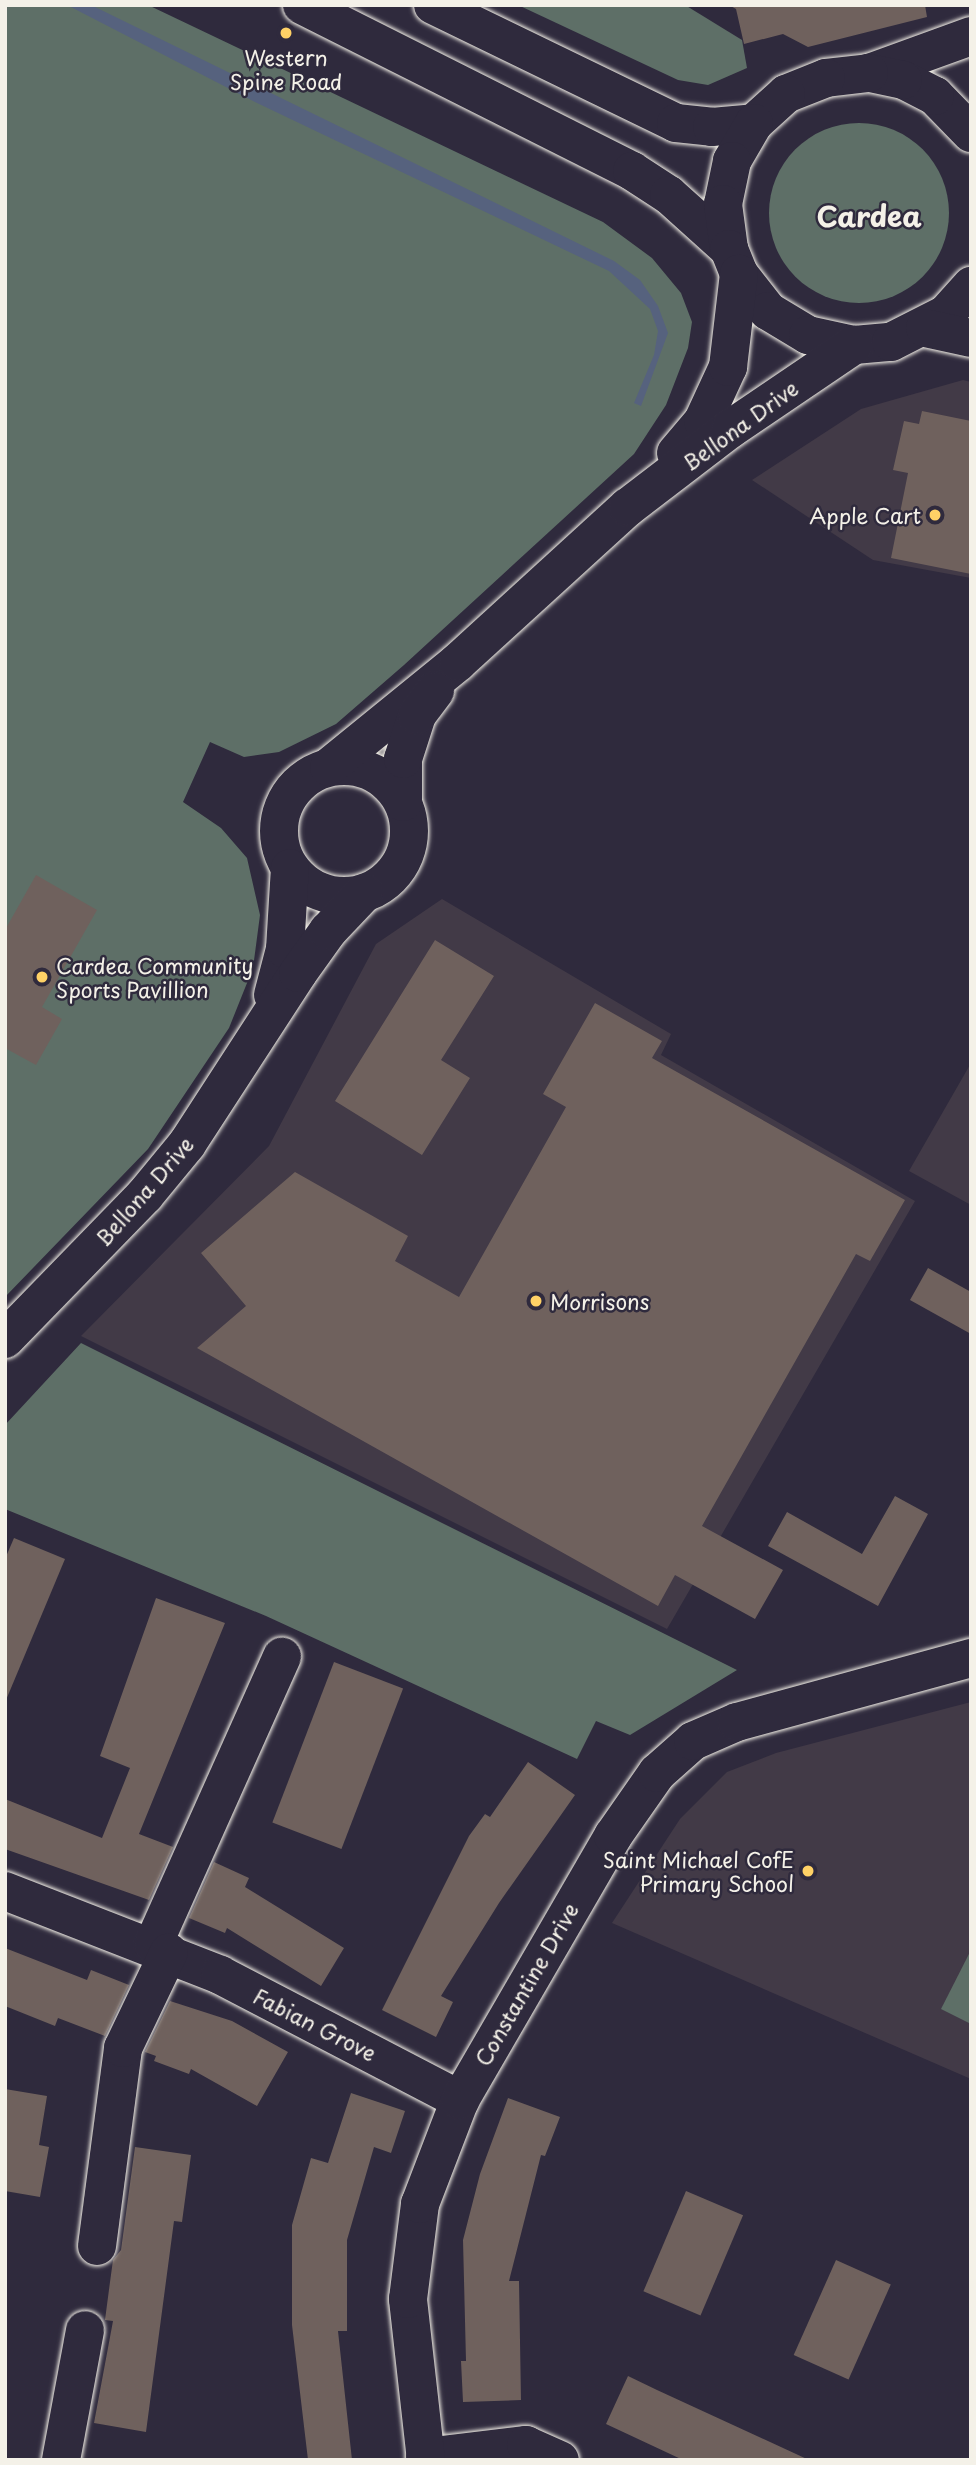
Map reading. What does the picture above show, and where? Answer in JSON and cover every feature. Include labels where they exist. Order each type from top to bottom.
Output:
[{"type":"street","points":[[302,5],[632,171],[669,195],[734,261],[768,311],[808,335],[854,345],[891,342],[925,328],[946,314],[971,286]]},
{"type":"street","points":[[433,5],[676,124],[712,127],[754,123]]},
{"type":"street","points":[[869,73],[971,36]]},
{"type":"street","points":[[869,73],[904,80],[935,96],[971,133]]},
{"type":"street","name":"Bellona Drive","points":[[628,507],[704,421],[728,367],[734,261],[723,204],[732,161],[754,123],[786,94],[826,78],[869,73]]},
{"type":"street","points":[[925,328],[971,338]]},
{"type":"street","name":"Bellona Drive","points":[[262,1026],[285,949],[290,868],[279,828],[283,808],[293,790],[328,768],[458,662],[628,507],[730,429],[854,345]]},
{"type":"street","name":"Bellona Drive","points":[[5,1339],[145,1195],[202,1122],[262,1026],[328,931],[364,893],[384,883],[408,846],[409,823],[403,802],[403,759],[417,715],[458,662]]},
{"type":"street","points":[[328,768],[351,766],[372,772],[390,784],[403,802]]},
{"type":"street","points":[[290,868],[323,893],[364,893]]},
{"type":"street","points":[[97,2246],[124,2048],[161,1949],[282,1657]]},
{"type":"street","name":"Constantine Drive","points":[[426,2458],[408,2300],[420,2204],[460,2100],[613,1836],[657,1773],[693,1741],[737,1722],[971,1658]]},
{"type":"street","name":"Fabian Grove","points":[[5,1891],[161,1949],[460,2100]]},
{"type":"street","points":[[61,2460],[85,2329]]},
{"type":"street","points":[[426,2458],[526,2445],[560,2460]]},
{"type":"shaded area","points":[[963,380],[971,382],[971,578],[873,560],[752,480],[861,409]]},
{"type":"shaded area","name":"Morrisons","points":[[442,899],[671,1034],[661,1055],[915,1201],[667,1629],[81,1336],[269,1146],[376,944]]},
{"type":"shaded area","points":[[971,1063],[971,1205],[909,1171]]},
{"type":"shaded area","name":"Saint Michael CofE Primary School","points":[[971,1702],[971,2079],[612,1923],[680,1819],[727,1772],[776,1753]]},
{"type":"green space","points":[[5,5],[148,5],[603,222],[652,258],[681,293],[692,322],[688,348],[666,405],[634,454],[404,665],[336,724],[279,752],[244,757],[210,742],[183,802],[221,828],[247,858],[260,915],[253,968],[229,1028],[148,1149],[5,1297]]},
{"type":"green space","points":[[518,5],[685,5],[742,40],[747,68],[708,85],[678,80]]},
{"type":"green space","points":[[859,123],[894,130],[923,149],[942,178],[949,213],[942,248],[923,277],[894,296],[859,303],[824,296],[795,277],[776,248],[769,213],[776,178],[795,149],[824,130]]},
{"type":"green space","points":[[81,1343],[737,1670],[630,1735],[596,1721],[577,1759],[266,1616],[5,1509],[5,1425]]},
{"type":"green space","points":[[971,1950],[971,2024],[941,2009]]},
{"type":"water","points":[[67,5],[91,5],[614,261],[640,280],[658,306],[668,333],[641,406],[634,403],[654,355],[658,331],[650,309],[609,271],[255,102]]},
{"type":"building","points":[[729,5],[925,5],[927,17],[808,47],[783,34],[744,44],[736,9]]},
{"type":"building","name":"Apple Cart","points":[[922,411],[971,421],[971,574],[891,558],[908,473],[893,470],[904,421],[919,424]]},
{"type":"building","name":"Cardea Community Sports Pavillion","points":[[36,875],[97,910],[42,1007],[62,1019],[36,1065],[5,1048],[5,930]]},
{"type":"building","points":[[435,940],[494,976],[441,1060],[470,1078],[422,1155],[335,1101]]},
{"type":"building","name":"Morrisons","points":[[595,1003],[662,1041],[652,1058],[905,1200],[870,1261],[856,1254],[702,1526],[783,1570],[755,1619],[675,1575],[658,1606],[197,1348],[246,1306],[201,1253],[295,1172],[408,1236],[395,1261],[459,1297],[566,1107],[543,1094]]},
{"type":"building","points":[[928,1268],[971,1292],[971,1334],[910,1300]]},
{"type":"building","points":[[895,1496],[928,1514],[878,1606],[768,1546],[787,1512],[862,1554]]},
{"type":"building","points":[[14,1538],[65,1559],[6,1700],[5,1559]]},
{"type":"building","points":[[156,1598],[225,1623],[139,1834],[173,1847],[149,1900],[5,1849],[5,1799],[102,1838],[130,1768],[100,1756]]},
{"type":"building","points":[[334,1662],[403,1689],[341,1849],[272,1823]]},
{"type":"building","points":[[528,1762],[575,1795],[499,1903],[441,1996],[453,2002],[436,2037],[382,2010],[469,1836],[485,1814],[490,1817]]},
{"type":"building","points":[[214,1862],[249,1878],[245,1887],[344,1948],[321,1986],[227,1928],[225,1933],[189,1918]]},
{"type":"building","points":[[5,1948],[87,1980],[91,1970],[129,1985],[105,2036],[58,2018],[55,2026],[5,2006]]},
{"type":"building","points":[[170,2001],[232,2021],[288,2052],[257,2106],[191,2069],[189,2074],[154,2061],[156,2056],[145,2052]]},
{"type":"building","points":[[5,2089],[47,2096],[39,2145],[49,2147],[40,2197],[5,2191]]},
{"type":"building","points":[[351,2093],[405,2111],[391,2153],[374,2147],[347,2240],[347,2331],[338,2331],[352,2460],[308,2460],[292,2325],[292,2225],[311,2158],[328,2163]]},
{"type":"building","points":[[508,2098],[560,2117],[545,2156],[541,2155],[509,2281],[519,2281],[521,2400],[463,2402],[461,2361],[466,2361],[463,2240],[480,2174]]},
{"type":"building","points":[[135,2147],[191,2155],[182,2222],[174,2221],[146,2432],[94,2423],[113,2321],[105,2320],[113,2260],[121,2250]]},
{"type":"building","points":[[686,2191],[743,2215],[700,2316],[643,2291]]},
{"type":"building","points":[[836,2260],[891,2284],[849,2379],[794,2355]]},
{"type":"building","points":[[628,2376],[809,2460],[683,2460],[606,2424]]},
{"type":"place","name":"Western Spine Road","points":[[286,33]]},
{"type":"place","name":"Apple Cart","points":[[935,515]]},
{"type":"place","name":"Cardea Community Sports Pavillion","points":[[42,977]]},
{"type":"place","name":"Morrisons","points":[[536,1301]]},
{"type":"place","name":"Saint Michael CofE Primary School","points":[[808,1871]]},
{"type":"district","name":"Cardea","points":[[869,216]]}]
